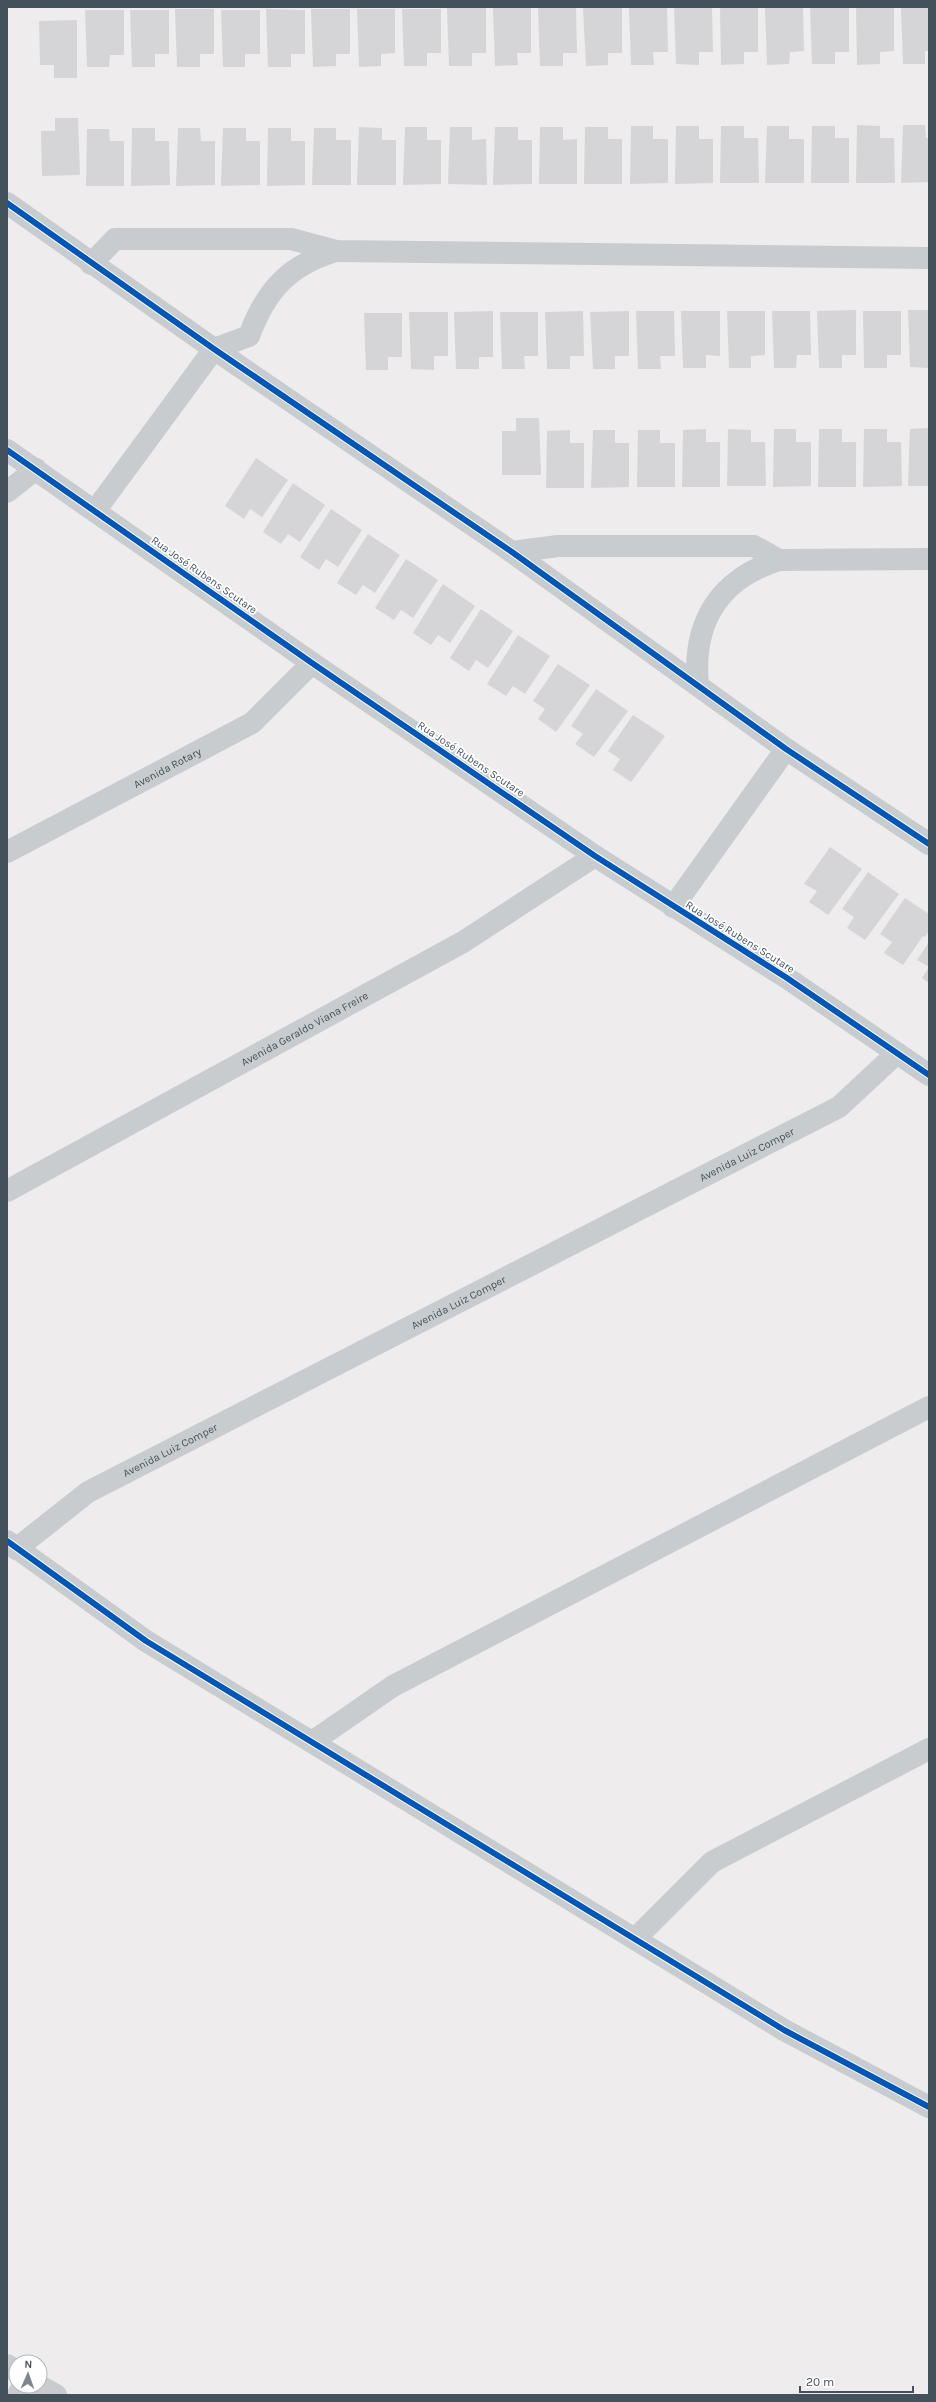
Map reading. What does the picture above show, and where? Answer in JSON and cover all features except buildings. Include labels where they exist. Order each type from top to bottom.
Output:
[{"type":"street","points":[[7,203],[91,264],[512,552],[786,749],[929,844]]},
{"type":"street","points":[[91,264],[115,239],[291,239],[336,251],[929,258]]},
{"type":"street","points":[[95,511],[214,349],[250,336],[257,314],[269,294],[285,277],[300,265],[317,256],[336,251]]},
{"type":"street","name":"Rua José Rubens Scutare","points":[[7,450],[312,663],[595,856],[786,978],[929,1075]]},
{"type":"street","points":[[7,492],[36,469]]},
{"type":"street","points":[[512,552],[558,546],[754,546],[779,560]]},
{"type":"street","points":[[698,685],[696,663],[699,640],[706,619],[718,599],[745,574],[761,565],[779,560],[929,559]]},
{"type":"street","name":"Avenida Rotary","points":[[7,852],[252,722],[312,663]]},
{"type":"street","points":[[673,906],[786,749]]},
{"type":"street","name":"Avenida Geraldo Viana Freire","points":[[7,1191],[463,942],[595,856]]},
{"type":"street","name":"Avenida Luiz Comper","points":[[12,1545],[88,1492],[840,1107],[897,1053]]},
{"type":"street","points":[[312,1742],[393,1686],[929,1407]]},
{"type":"street","points":[[12,1545],[146,1641],[636,1938],[784,2030],[929,2107]]},
{"type":"street","points":[[636,1938],[712,1862],[929,1749]]},
{"type":"cycle path","points":[[7,203],[214,349],[512,552],[786,749],[929,844]]},
{"type":"cycle path","points":[[7,450],[312,663],[595,856],[787,978],[929,1075]]},
{"type":"cycle path","points":[[7,1541],[146,1641],[784,2030],[929,2107]]}]
